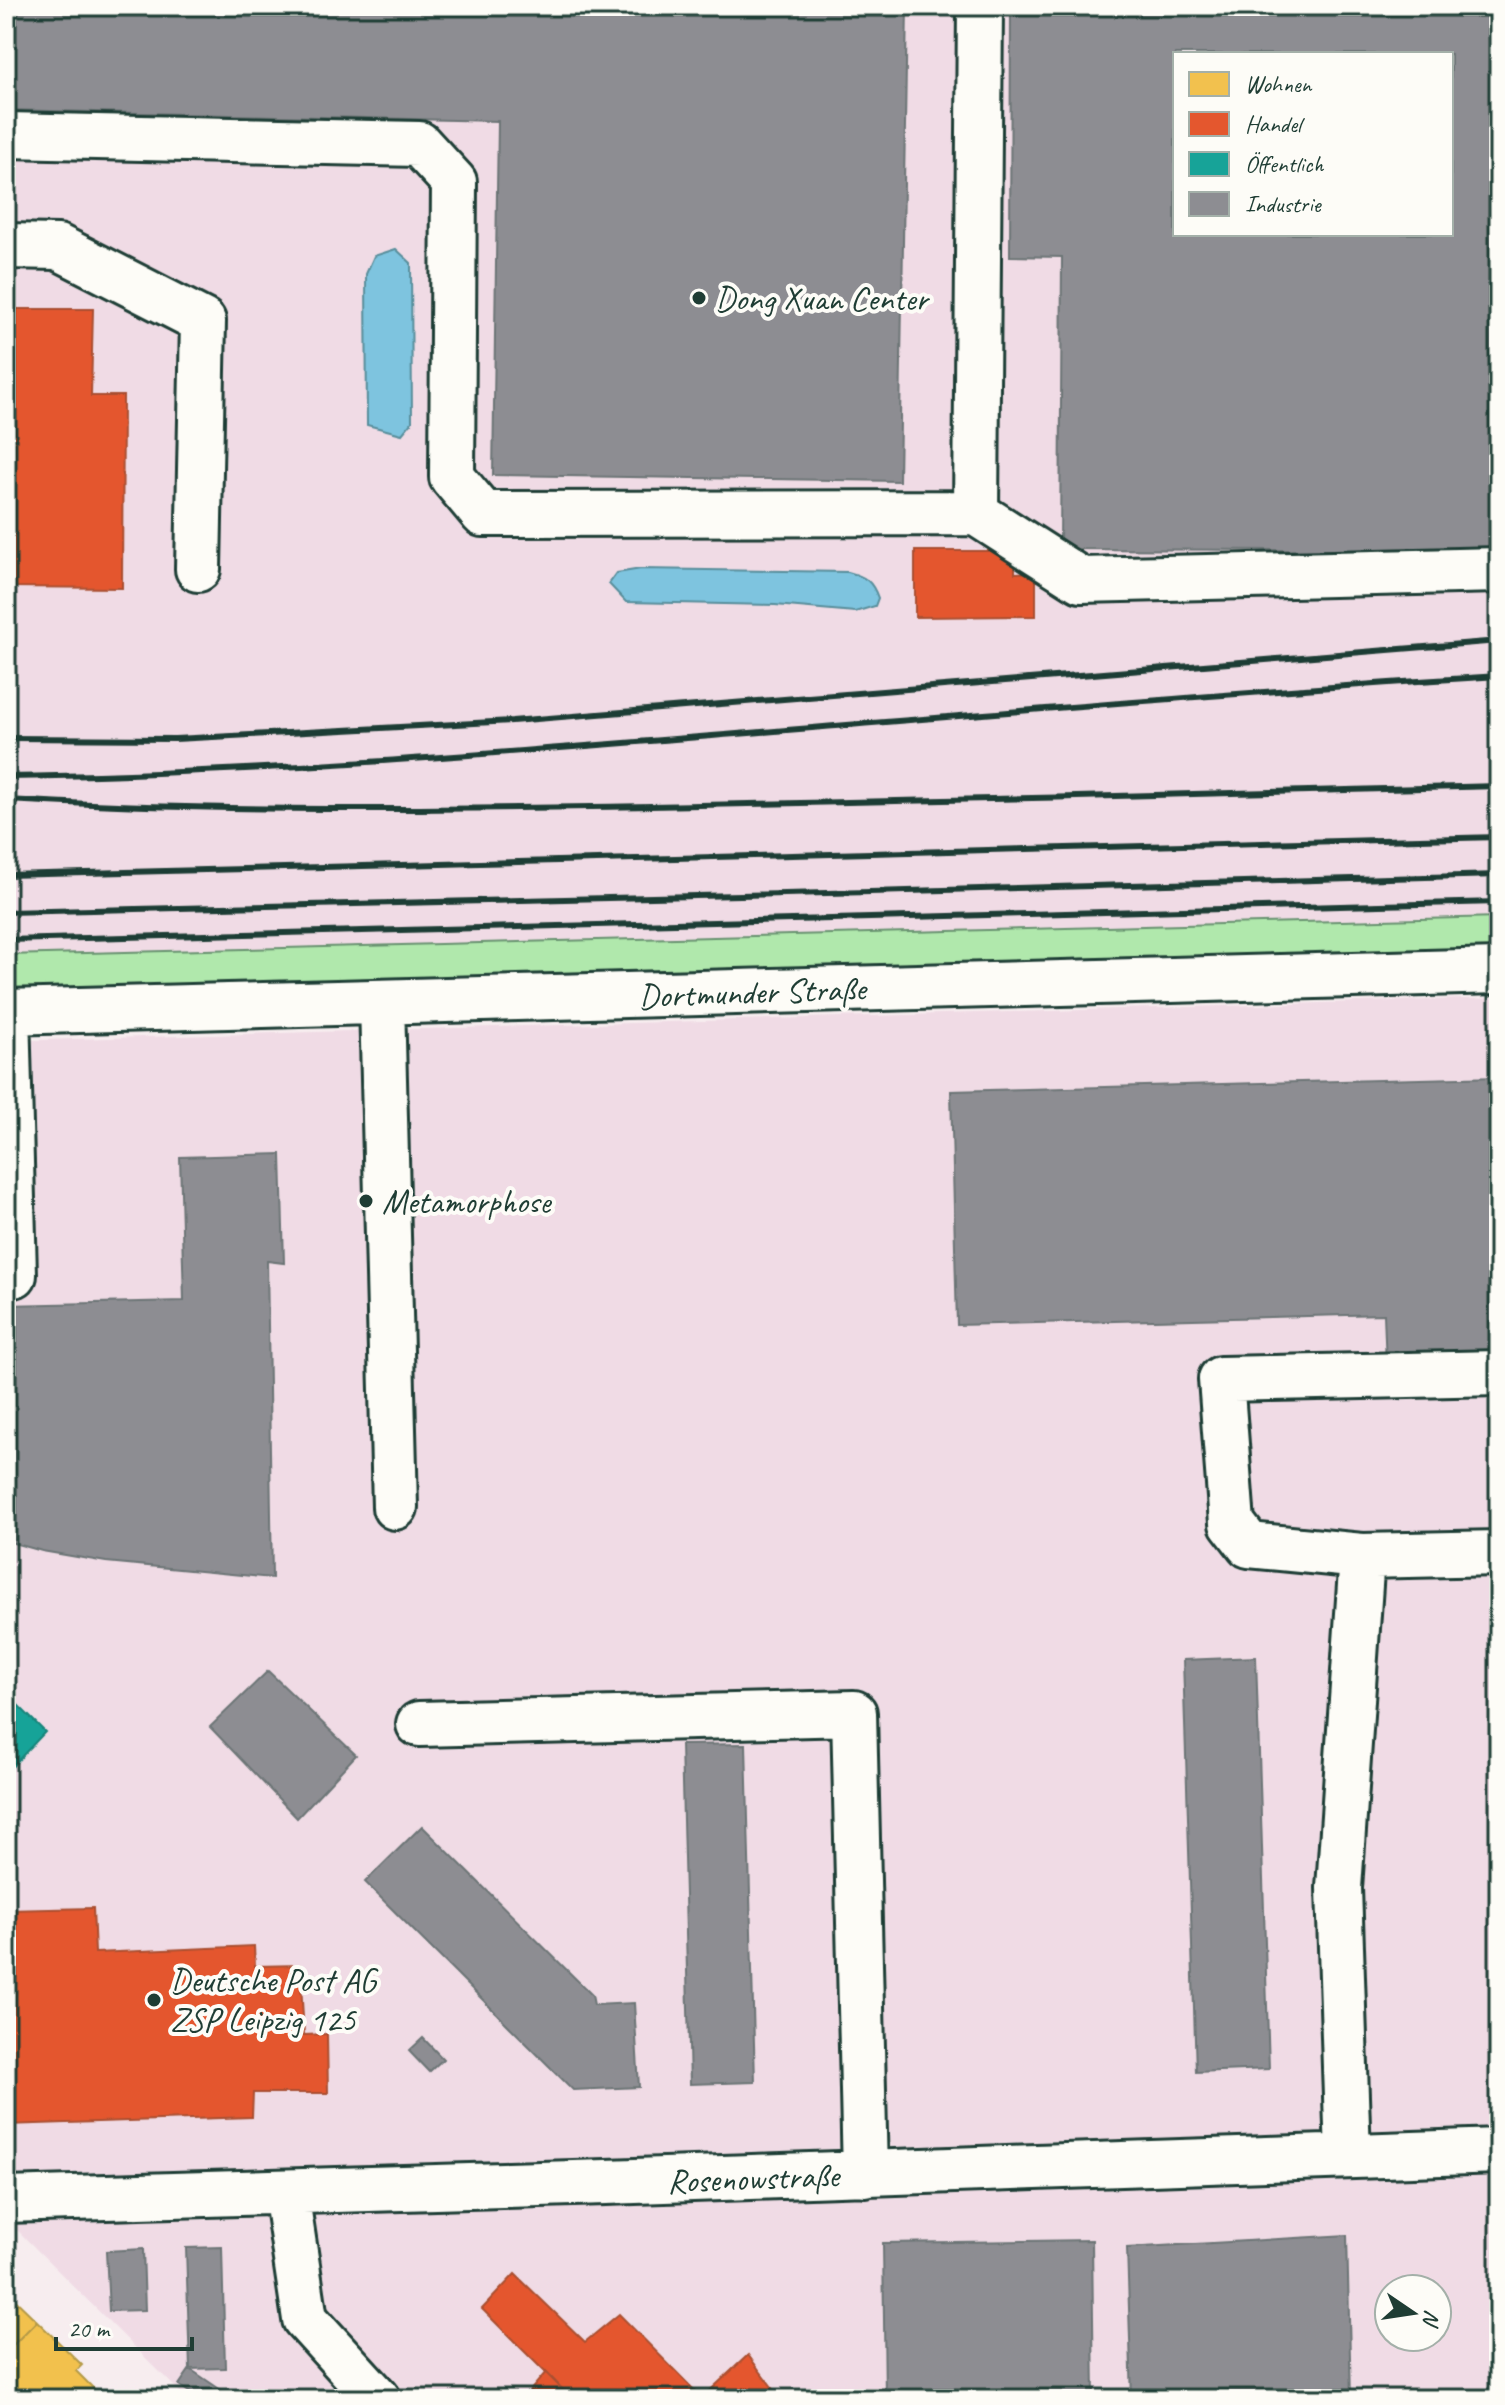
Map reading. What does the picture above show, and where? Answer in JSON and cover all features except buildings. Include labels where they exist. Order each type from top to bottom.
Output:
[{"type":"street","points":[[976,513],[980,6]]},
{"type":"street","points":[[6,135],[419,144],[454,182],[452,477],[483,514],[976,513],[1081,580],[1499,570]]},
{"type":"street","points":[[6,246],[58,247],[203,321],[198,569]]},
{"type":"street","name":"Dortmunder Straße","points":[[7,1012],[1499,971]]},
{"type":"street","points":[[382,1002],[395,1507]]},
{"type":"street","points":[[7,1012],[14,1275]]},
{"type":"street","points":[[1499,1373],[1221,1379],[1232,1523],[1249,1545],[1362,1556],[1499,1553]]},
{"type":"street","points":[[1348,2156],[1339,1888],[1362,1556]]},
{"type":"street","points":[[419,1724],[854,1713],[865,2174]]},
{"type":"street","name":"Rosenowstraße","points":[[6,2200],[1499,2151]]},
{"type":"street","points":[[286,2192],[305,2319],[378,2399]]},
{"type":"shaded area","points":[[6,6],[1499,6],[1499,948],[6,990]]},
{"type":"shaded area","points":[[1499,998],[1499,2399],[187,2399],[6,2219],[6,1041]]},
{"type":"green space","points":[[1499,917],[1499,948],[6,990],[6,955]]},
{"type":"water","points":[[396,249],[411,263],[412,422],[402,434],[367,425],[366,274],[374,256]]},
{"type":"water","points":[[641,569],[848,572],[868,580],[878,598],[875,606],[855,612],[775,605],[626,602],[609,584],[617,573]]},
{"type":"railway","points":[[6,738],[175,739],[512,721],[1499,641]]},
{"type":"railway","points":[[6,777],[183,772],[359,762],[1499,676]]},
{"type":"railway","points":[[6,800],[248,808],[490,808],[1499,786]]},
{"type":"railway","points":[[6,875],[1499,837]]},
{"type":"railway","points":[[6,912],[1499,875]]},
{"type":"railway","points":[[6,940],[1499,902]]},
{"type":"place","name":"Dong Xuan Center","points":[[699,298]]},
{"type":"place","name":"Metamorphose","points":[[366,1201]]},
{"type":"place","name":"Deutsche Post AG ZSP Leipzig 125","points":[[154,2000]]}]
